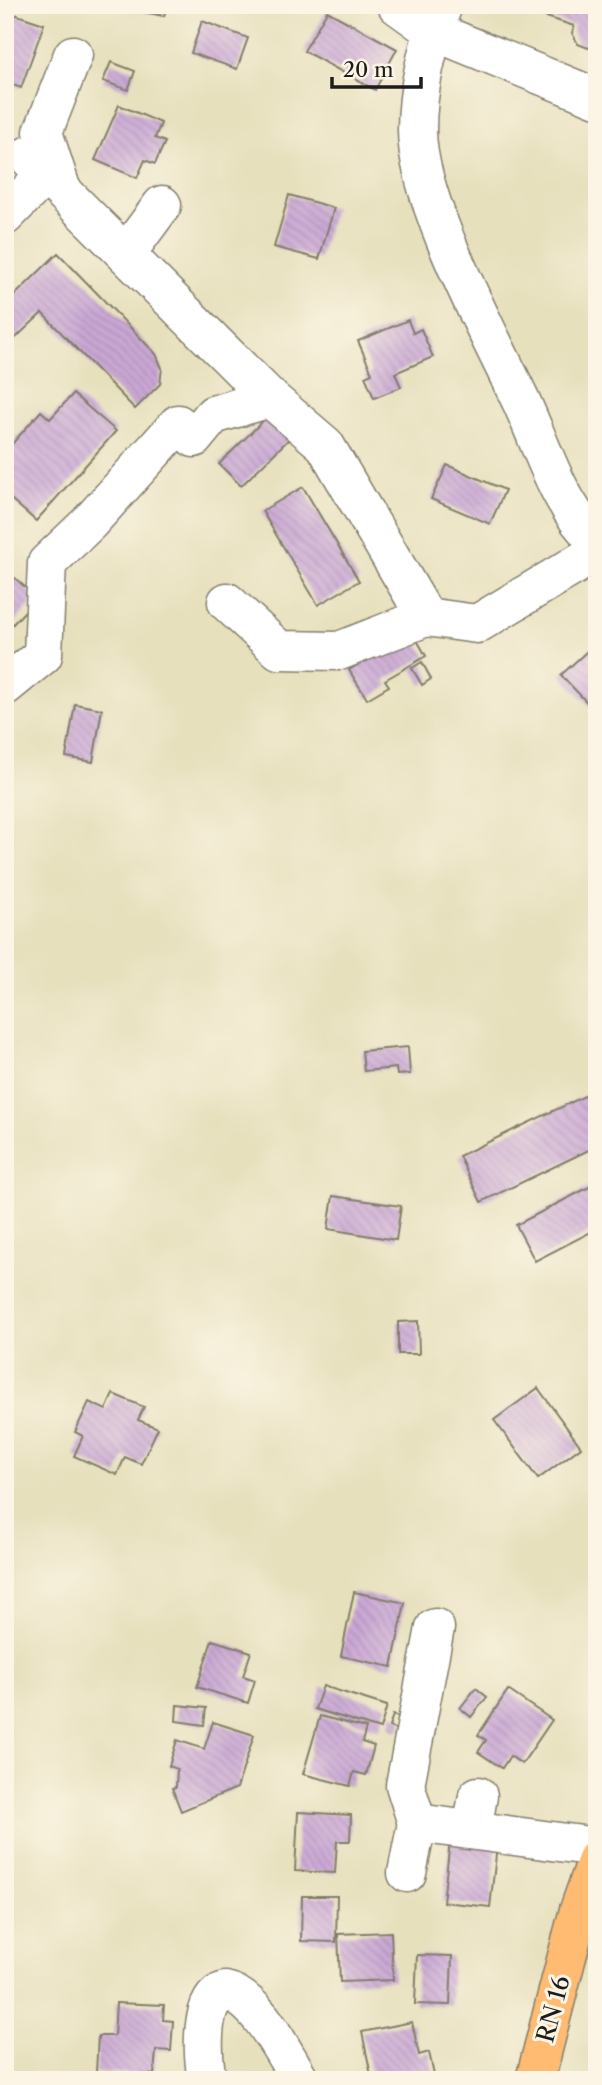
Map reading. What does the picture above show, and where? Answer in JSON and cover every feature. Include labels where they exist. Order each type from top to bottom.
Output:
[{"type":"main road","name":"RN 16","points":[[535,2080],[579,1910],[597,1859]]},
{"type":"street","points":[[397,5],[438,18],[597,99]]},
{"type":"street","points":[[438,18],[417,130],[421,163],[459,269],[558,485],[597,541]]},
{"type":"street","points":[[73,55],[43,132],[45,174],[270,398],[325,444],[426,617]]},
{"type":"street","points":[[5,216],[45,174]]},
{"type":"street","points":[[126,254],[162,205]]},
{"type":"street","points":[[5,686],[43,655],[47,563],[89,523],[178,424],[194,438],[213,415],[270,398]]},
{"type":"street","points":[[227,603],[279,650],[339,651],[426,617],[477,624],[597,552]]},
{"type":"street","points":[[407,1873],[417,1823],[405,1785],[435,1628]]},
{"type":"street","points":[[417,1823],[475,1813],[597,1847]]},
{"type":"street","points":[[207,2080],[205,2066],[208,2008],[213,1999],[225,1991],[235,1993],[262,2018],[300,2080]]},
{"type":"building","points":[[135,5],[167,5],[164,16],[134,10]]},
{"type":"building","points":[[537,5],[597,5],[597,44],[588,48],[578,44],[572,33],[574,26],[534,13]]},
{"type":"building","points":[[5,11],[44,24],[21,88],[5,82]]},
{"type":"building","points":[[327,11],[397,49],[375,90],[304,51]]},
{"type":"building","points":[[202,21],[248,38],[237,69],[191,53]]},
{"type":"building","points":[[111,62],[135,71],[128,90],[103,81]]},
{"type":"building","points":[[119,105],[161,123],[155,138],[165,142],[155,164],[145,160],[137,178],[95,160]]},
{"type":"building","points":[[289,195],[334,208],[319,259],[274,247]]},
{"type":"building","points":[[58,253],[156,354],[162,368],[160,384],[135,409],[42,313],[5,348],[5,305]]},
{"type":"building","points":[[408,320],[413,333],[421,329],[433,357],[395,373],[401,387],[374,398],[365,376],[372,373],[358,341]]},
{"type":"building","points":[[73,394],[116,431],[36,521],[5,494],[5,436],[12,444],[41,411],[50,419]]},
{"type":"building","points":[[268,416],[290,438],[241,486],[219,464]]},
{"type":"building","points":[[447,465],[505,490],[490,524],[431,499]]},
{"type":"building","points":[[303,487],[359,581],[318,605],[262,511]]},
{"type":"building","points":[[5,569],[37,598],[12,625],[5,618]]},
{"type":"building","points":[[413,633],[426,656],[385,680],[389,686],[367,699],[349,670]]},
{"type":"building","points":[[597,642],[597,713],[561,675]]},
{"type":"building","points":[[422,662],[431,679],[422,685],[412,668]]},
{"type":"building","points":[[75,704],[102,709],[93,762],[66,757]]},
{"type":"building","points":[[408,1047],[410,1074],[397,1075],[396,1068],[364,1071],[362,1051]]},
{"type":"building","points":[[597,1090],[597,1146],[481,1202],[459,1156]]},
{"type":"building","points":[[597,1183],[597,1229],[535,1261],[516,1225]]},
{"type":"building","points":[[333,1196],[401,1206],[396,1240],[328,1229]]},
{"type":"building","points":[[418,1321],[419,1354],[398,1354],[398,1322]]},
{"type":"building","points":[[538,1388],[581,1447],[538,1479],[494,1420]]},
{"type":"building","points":[[113,1394],[144,1407],[138,1420],[158,1428],[141,1464],[125,1457],[117,1475],[74,1456],[83,1436],[75,1432],[89,1402],[106,1410]]},
{"type":"building","points":[[354,1592],[405,1603],[392,1667],[341,1656]]},
{"type":"building","points":[[212,1640],[251,1652],[243,1676],[255,1680],[248,1703],[197,1687]]},
{"type":"building","points":[[323,1686],[387,1706],[380,1729],[315,1709]]},
{"type":"building","points":[[476,1688],[487,1697],[471,1717],[460,1708]]},
{"type":"building","points":[[508,1690],[552,1720],[522,1764],[510,1756],[502,1768],[478,1752],[486,1740],[478,1735]]},
{"type":"building","points":[[177,1705],[206,1708],[204,1725],[176,1721]]},
{"type":"building","points":[[393,1715],[403,1719],[399,1731],[389,1727]]},
{"type":"building","points":[[320,1716],[366,1728],[362,1742],[374,1746],[366,1775],[354,1772],[350,1786],[303,1774]]},
{"type":"building","points":[[213,1722],[254,1735],[237,1788],[181,1811],[172,1788],[176,1787],[177,1769],[169,1766],[177,1740],[204,1749]]},
{"type":"building","points":[[298,1812],[351,1815],[350,1841],[337,1841],[335,1873],[295,1871]]},
{"type":"building","points":[[450,1841],[497,1846],[490,1907],[443,1902]]},
{"type":"building","points":[[302,1896],[337,1896],[336,1942],[301,1941]]},
{"type":"building","points":[[391,1932],[393,1980],[340,1982],[338,1934]]},
{"type":"building","points":[[417,1955],[452,1956],[450,2005],[415,2004]]},
{"type":"building","points":[[116,2003],[164,2005],[163,2020],[173,2021],[171,2051],[156,2050],[154,2075],[96,2072],[98,2036],[114,2036]]},
{"type":"building","points":[[412,2022],[419,2055],[429,2052],[435,2080],[372,2080],[362,2032]]}]
